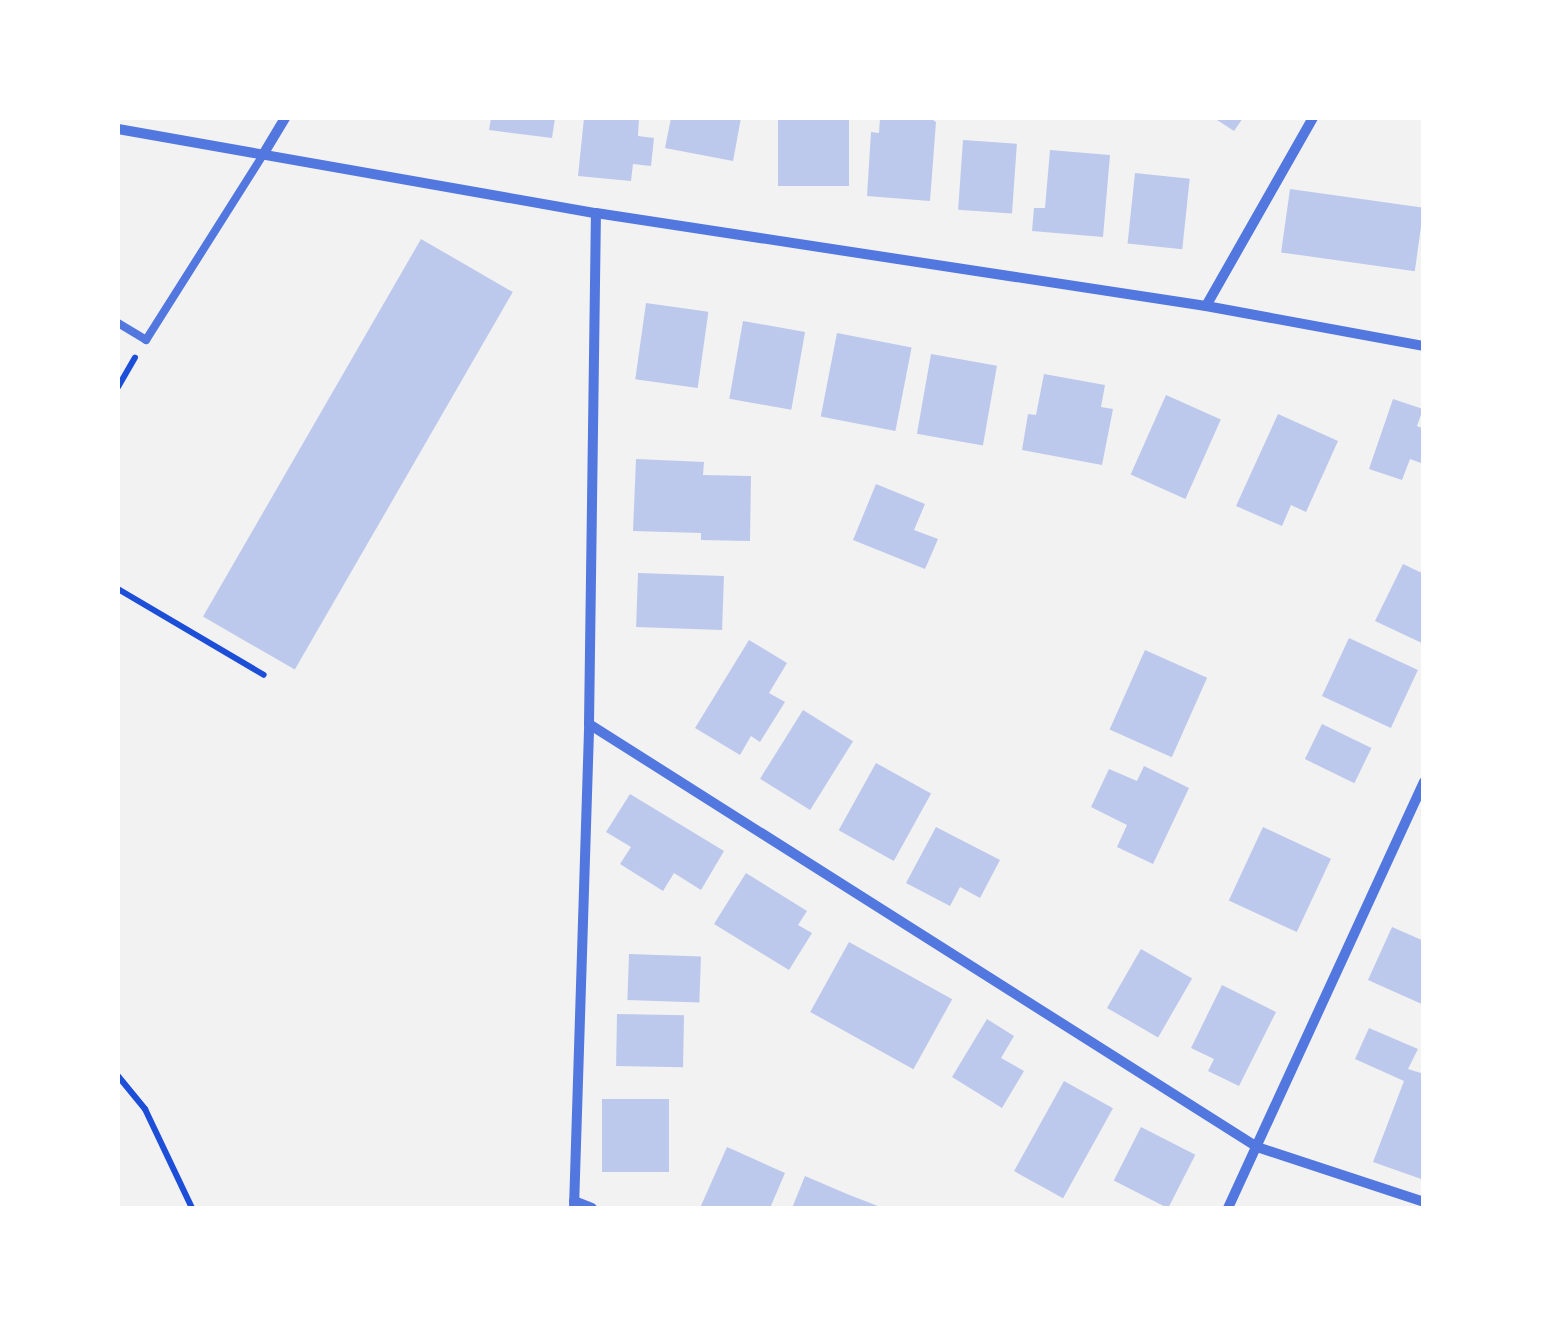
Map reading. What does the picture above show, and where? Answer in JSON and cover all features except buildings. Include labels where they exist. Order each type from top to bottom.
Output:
[{"type":"street","points":[[264,152],[285,118]]},
{"type":"street","points":[[1206,306],[1313,118]]},
{"type":"street","points":[[118,129],[596,213],[1206,306],[1424,346]]},
{"type":"street","points":[[592,1208],[574,1205],[589,724],[596,213]]},
{"type":"street","points":[[589,724],[1257,1148],[1424,1202]]},
{"type":"street","points":[[1228,1208],[1424,782]]},
{"type":"lane","points":[[118,323],[146,340],[264,152]]},
{"type":"path","points":[[118,589],[264,674]]},
{"type":"path","points":[[118,1076],[145,1109],[192,1208]]}]
